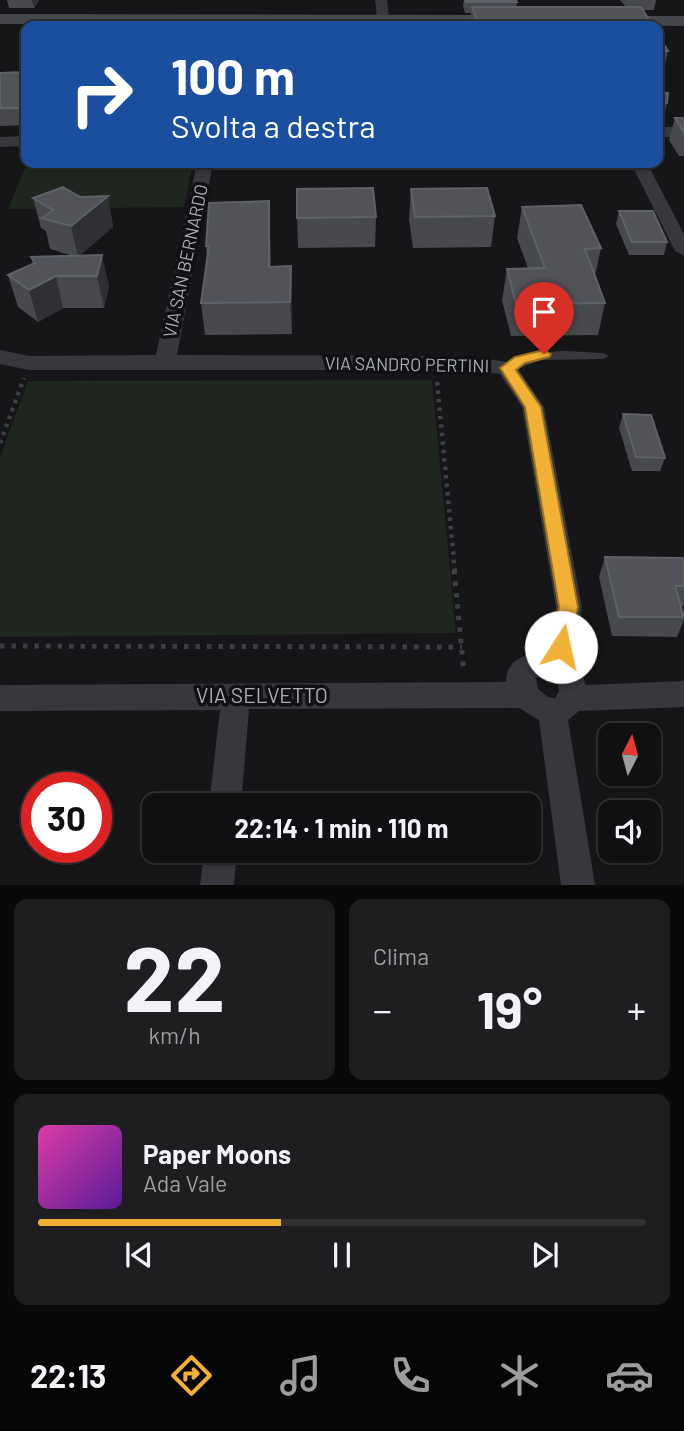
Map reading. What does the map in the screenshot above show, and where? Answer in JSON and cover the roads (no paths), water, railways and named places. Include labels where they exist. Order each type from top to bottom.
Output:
[{"type":"street","points":[[381,0],[384,21]]},
{"type":"street","points":[[487,21],[538,20]]},
{"type":"street","points":[[591,20],[684,21]]},
{"type":"street","points":[[0,21],[76,21]]},
{"type":"street","points":[[663,132],[684,132]]},
{"type":"street","points":[[0,142],[21,141]]},
{"type":"street","name":"VIA SAN BERNARDO","points":[[0,357],[29,363],[165,362],[204,168]]},
{"type":"street","points":[[642,168],[684,251]]},
{"type":"street","name":"VIA SANDRO PERTINI","points":[[165,362],[468,363],[508,368],[533,407],[569,607],[558,667]]},
{"type":"street","points":[[578,885],[562,704],[570,678],[558,667],[541,663],[527,668],[519,680],[523,695],[536,706],[562,704],[684,694]]},
{"type":"street","name":"VIA SELVETTO","points":[[0,698],[523,695]]},
{"type":"street","points":[[226,793],[236,696]]},
{"type":"street","points":[[217,885],[220,863]]},
{"type":"lane","points":[[508,368],[520,360],[544,354],[603,356]]}]
